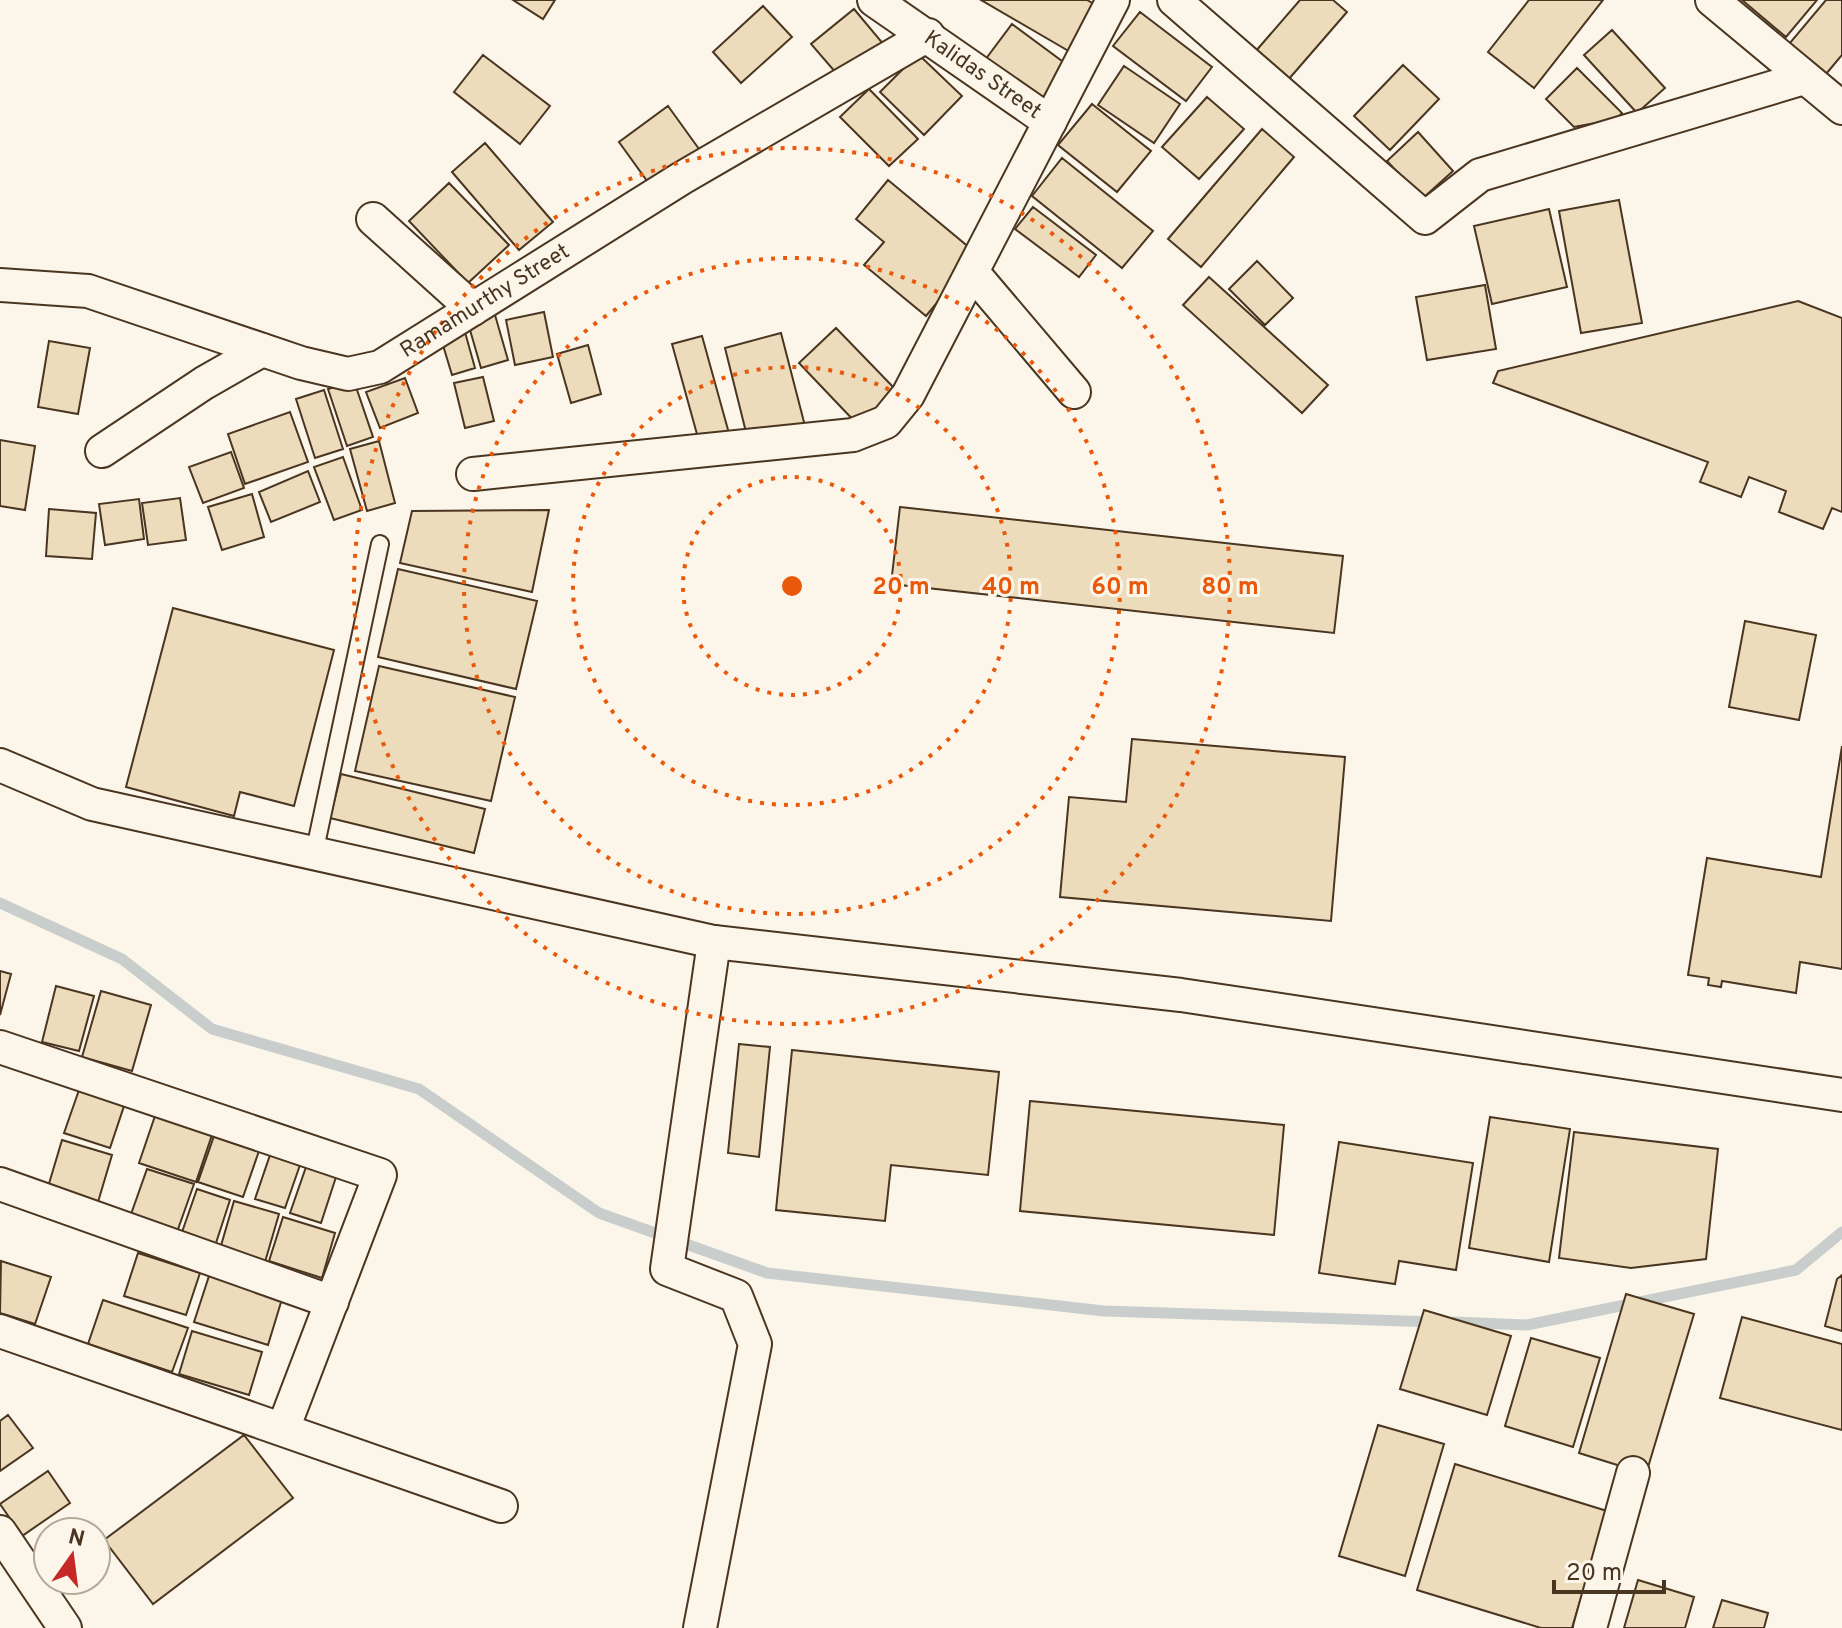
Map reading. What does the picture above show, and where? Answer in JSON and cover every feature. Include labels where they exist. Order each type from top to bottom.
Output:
[{"type":"street","name":"Kalidas Street","points":[[874,0],[1050,122]]},
{"type":"street","points":[[473,474],[853,435],[886,422],[908,395],[974,274],[1113,0]]},
{"type":"street","points":[[1174,0],[1425,218],[1480,175],[1804,78]]},
{"type":"street","points":[[1712,0],[1842,108]]},
{"type":"street","name":"Ramamurthy Street","points":[[0,285],[88,291],[262,350],[348,374],[380,367],[682,178],[928,35]]},
{"type":"street","points":[[373,219],[473,309]]},
{"type":"street","points":[[974,274],[1074,392]]},
{"type":"street","points":[[102,451],[204,383],[262,350]]},
{"type":"street","points":[[0,765],[92,804],[714,942],[1181,995],[1842,1095]]},
{"type":"street","points":[[700,1628],[755,1344],[736,1296],[667,1269],[714,942]]},
{"type":"street","points":[[0,1047],[380,1175],[283,1429]]},
{"type":"street","points":[[0,1184],[332,1302]]},
{"type":"street","points":[[0,1331],[501,1506]]},
{"type":"street","points":[[1590,1628],[1633,1473]]},
{"type":"street","points":[[0,1532],[65,1628]]},
{"type":"lane","points":[[314,854],[380,544]]},
{"type":"building","points":[[513,0],[555,0],[543,19]]},
{"type":"building","points":[[981,0],[1087,0],[1099,7],[1072,53]]},
{"type":"building","points":[[1300,0],[1333,0],[1347,12],[1288,80],[1255,52]]},
{"type":"building","points":[[1529,0],[1603,0],[1534,88],[1488,52]]},
{"type":"building","points":[[1742,0],[1817,0],[1786,37]]},
{"type":"building","points":[[1826,0],[1842,0],[1842,55],[1826,74],[1789,44]]},
{"type":"building","points":[[763,6],[792,37],[741,83],[713,52]]},
{"type":"building","points":[[854,9],[885,46],[843,81],[811,44]]},
{"type":"building","points":[[1140,12],[1212,67],[1186,101],[1113,46]]},
{"type":"building","points":[[1012,24],[1070,67],[1039,108],[982,64]]},
{"type":"building","points":[[1612,30],[1665,88],[1637,113],[1584,55]]},
{"type":"building","points":[[918,54],[962,96],[924,135],[880,92]]},
{"type":"building","points":[[483,55],[550,106],[520,144],[454,92]]},
{"type":"building","points":[[1403,65],[1439,99],[1390,150],[1354,116]]},
{"type":"building","points":[[1124,66],[1180,104],[1154,143],[1098,105]]},
{"type":"building","points":[[1577,68],[1622,113],[1617,119],[1574,127],[1546,99]]},
{"type":"building","points":[[869,89],[918,139],[889,166],[840,117]]},
{"type":"building","points":[[1207,97],[1244,129],[1199,179],[1162,147]]},
{"type":"building","points":[[1092,104],[1151,151],[1117,192],[1058,145]]},
{"type":"building","points":[[668,106],[699,149],[650,185],[619,142]]},
{"type":"building","points":[[1262,129],[1294,157],[1201,267],[1168,239]]},
{"type":"building","points":[[1418,132],[1453,171],[1422,199],[1387,161]]},
{"type":"building","points":[[485,143],[553,222],[519,250],[452,172]]},
{"type":"building","points":[[1062,158],[1153,231],[1122,268],[1032,196]]},
{"type":"building","points":[[888,180],[977,254],[926,316],[864,265],[884,242],[856,219]]},
{"type":"building","points":[[449,183],[509,245],[468,283],[409,221]]},
{"type":"building","points":[[1619,200],[1642,323],[1581,333],[1559,211]]},
{"type":"building","points":[[1033,207],[1096,255],[1079,277],[1015,229]]},
{"type":"building","points":[[1549,209],[1567,287],[1492,304],[1474,226]]},
{"type":"building","points":[[1257,261],[1293,298],[1265,325],[1229,289]]},
{"type":"building","points":[[1209,277],[1328,385],[1302,413],[1183,305]]},
{"type":"building","points":[[1485,285],[1496,349],[1427,360],[1416,297]]},
{"type":"building","points":[[1798,301],[1842,318],[1842,512],[1832,508],[1823,529],[1779,512],[1786,491],[1749,477],[1741,497],[1700,482],[1708,462],[1493,383],[1498,371]]},
{"type":"building","points":[[493,308],[508,360],[481,368],[466,316]]},
{"type":"building","points":[[544,312],[553,357],[515,365],[506,320]]},
{"type":"building","points":[[463,325],[475,368],[452,375],[439,332]]},
{"type":"building","points":[[836,328],[897,391],[859,426],[799,363]]},
{"type":"building","points":[[781,333],[805,426],[748,440],[725,348]]},
{"type":"building","points":[[702,336],[730,437],[700,445],[672,344]]},
{"type":"building","points":[[49,341],[90,348],[78,414],[38,407]]},
{"type":"building","points":[[588,345],[601,394],[571,403],[557,354]]},
{"type":"building","points":[[483,377],[494,421],[465,428],[454,383]]},
{"type":"building","points":[[405,378],[418,413],[380,428],[366,392]]},
{"type":"building","points":[[354,381],[373,437],[347,446],[328,389]]},
{"type":"building","points":[[324,390],[343,449],[315,458],[296,399]]},
{"type":"building","points":[[290,412],[308,462],[245,484],[228,434]]},
{"type":"building","points":[[0,440],[35,446],[25,510],[0,506]]},
{"type":"building","points":[[379,441],[395,503],[367,511],[350,449]]},
{"type":"building","points":[[231,452],[244,488],[203,503],[189,467]]},
{"type":"building","points":[[343,457],[362,510],[334,520],[314,467]]},
{"type":"building","points":[[308,471],[320,502],[271,522],[259,492]]},
{"type":"building","points":[[252,494],[264,537],[222,550],[208,507]]},
{"type":"building","points":[[180,498],[186,540],[148,545],[142,503]]},
{"type":"building","points":[[139,499],[144,539],[105,545],[99,504]]},
{"type":"building","points":[[900,507],[1343,556],[1334,633],[891,584]]},
{"type":"building","points":[[49,509],[96,513],[92,559],[46,556]]},
{"type":"building","points":[[549,510],[532,592],[400,563],[412,511]]},
{"type":"building","points":[[398,569],[537,601],[516,689],[378,657]]},
{"type":"building","points":[[173,608],[334,650],[294,806],[240,792],[234,816],[126,787]]},
{"type":"building","points":[[1745,621],[1816,635],[1799,720],[1729,707]]},
{"type":"building","points":[[379,666],[515,697],[491,801],[355,771]]},
{"type":"building","points":[[1132,739],[1345,757],[1331,921],[1060,897],[1069,797],[1126,802]]},
{"type":"building","points":[[1842,746],[1842,969],[1800,962],[1796,993],[1722,981],[1721,987],[1708,985],[1709,978],[1688,975],[1707,858],[1821,877]]},
{"type":"building","points":[[341,774],[485,809],[474,853],[330,818]]},
{"type":"building","points":[[0,971],[11,974],[0,1015]]},
{"type":"building","points":[[56,986],[94,996],[79,1051],[42,1042]]},
{"type":"building","points":[[101,991],[151,1005],[132,1071],[82,1057]]},
{"type":"building","points":[[739,1044],[770,1047],[759,1157],[728,1153]]},
{"type":"building","points":[[792,1050],[999,1072],[988,1175],[891,1165],[885,1221],[776,1210]]},
{"type":"building","points":[[79,1090],[124,1106],[110,1148],[64,1133]]},
{"type":"building","points":[[1030,1101],[1284,1125],[1274,1235],[1020,1211]]},
{"type":"building","points":[[156,1113],[213,1132],[196,1182],[139,1163]]},
{"type":"building","points":[[1490,1117],[1570,1129],[1549,1262],[1469,1248]]},
{"type":"building","points":[[1574,1132],[1718,1149],[1706,1259],[1631,1268],[1559,1258]]},
{"type":"building","points":[[214,1136],[259,1151],[243,1197],[198,1182]]},
{"type":"building","points":[[62,1140],[112,1155],[98,1202],[48,1187]]},
{"type":"building","points":[[1339,1142],[1473,1163],[1456,1270],[1399,1261],[1395,1284],[1319,1273]]},
{"type":"building","points":[[270,1155],[300,1165],[285,1208],[255,1199]]},
{"type":"building","points":[[306,1167],[336,1177],[321,1223],[290,1213]]},
{"type":"building","points":[[147,1169],[194,1184],[177,1232],[130,1217]]},
{"type":"building","points":[[197,1189],[230,1200],[215,1246],[181,1235]]},
{"type":"building","points":[[234,1201],[279,1214],[265,1262],[220,1249]]},
{"type":"building","points":[[283,1217],[335,1233],[322,1278],[269,1261]]},
{"type":"building","points":[[138,1253],[200,1273],[186,1315],[124,1296]]},
{"type":"building","points":[[1,1261],[51,1277],[35,1324],[0,1313]]},
{"type":"building","points":[[1842,1275],[1842,1331],[1825,1326],[1837,1279]]},
{"type":"building","points":[[209,1276],[282,1299],[268,1345],[194,1322]]},
{"type":"building","points":[[1626,1294],[1694,1314],[1646,1474],[1579,1453]]},
{"type":"building","points":[[103,1300],[188,1328],[172,1372],[88,1344]]},
{"type":"building","points":[[1424,1310],[1511,1336],[1487,1415],[1400,1389]]},
{"type":"building","points":[[1742,1317],[1842,1344],[1842,1430],[1720,1398]]},
{"type":"building","points":[[192,1331],[262,1352],[249,1395],[179,1374]]},
{"type":"building","points":[[1531,1338],[1600,1358],[1573,1447],[1505,1426]]},
{"type":"building","points":[[8,1415],[33,1448],[0,1471],[0,1421]]},
{"type":"building","points":[[1378,1425],[1444,1444],[1405,1576],[1339,1556]]},
{"type":"building","points":[[244,1435],[293,1498],[153,1604],[112,1550],[112,1534]]},
{"type":"building","points":[[1455,1464],[1607,1511],[1572,1628],[1541,1628],[1417,1590]]},
{"type":"building","points":[[48,1471],[70,1503],[51,1516],[32,1516],[32,1529],[22,1536],[0,1504]]},
{"type":"building","points":[[1638,1580],[1694,1597],[1685,1628],[1624,1628]]},
{"type":"building","points":[[1722,1600],[1768,1613],[1764,1628],[1713,1628]]},
{"type":"waterway","points":[[0,903],[122,959],[212,1029],[419,1089],[599,1213],[767,1273],[1104,1311],[1433,1322]]},
{"type":"waterway","points":[[1454,1322],[1527,1325],[1796,1270],[1842,1232]]}]
